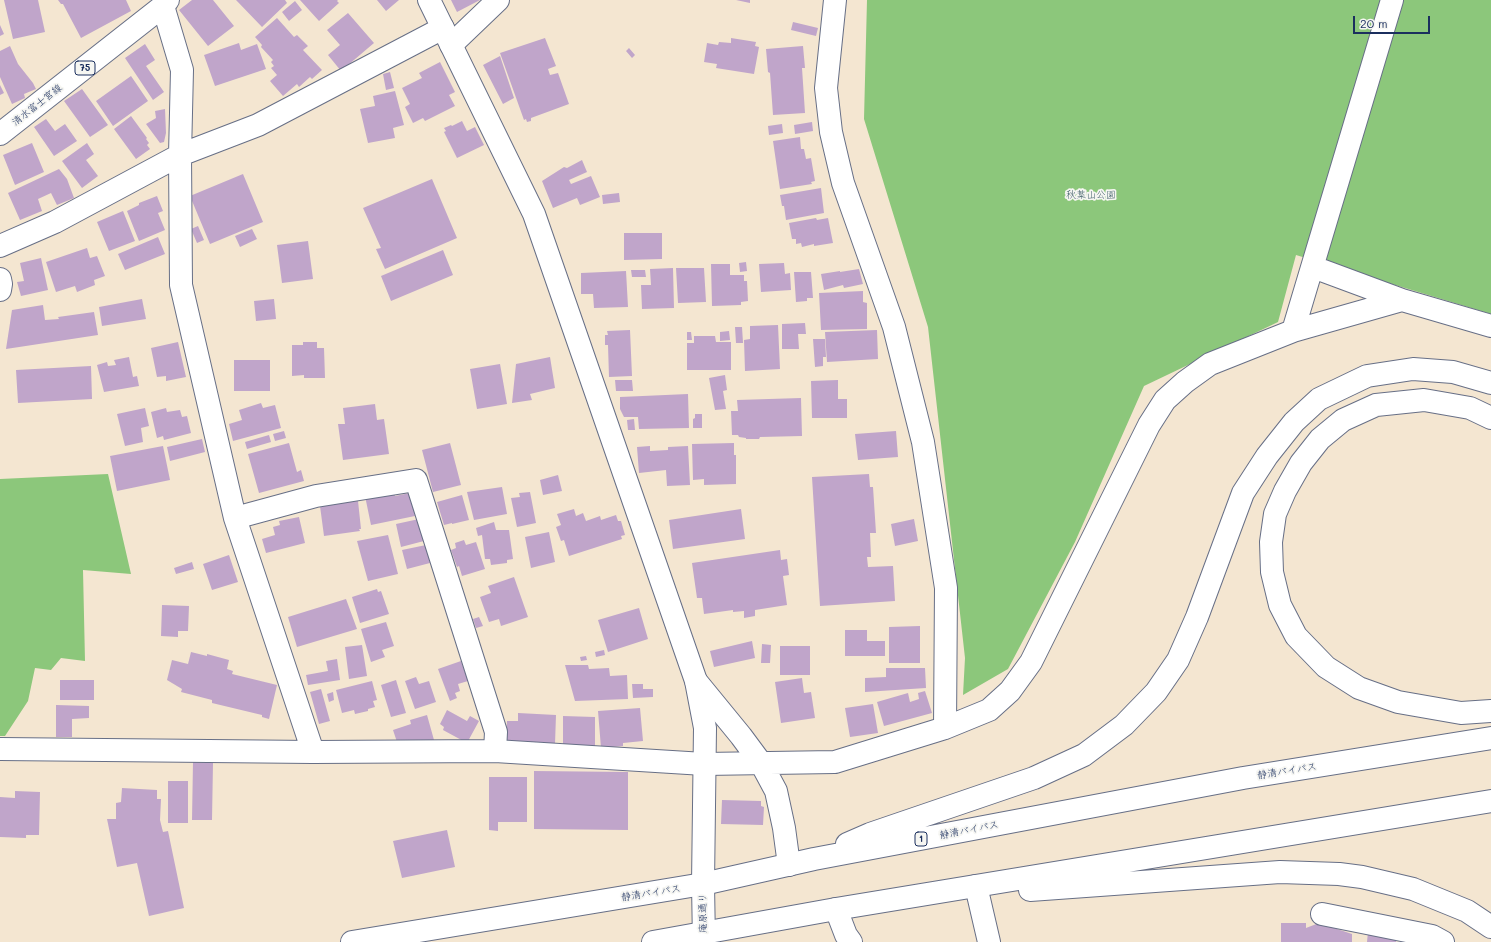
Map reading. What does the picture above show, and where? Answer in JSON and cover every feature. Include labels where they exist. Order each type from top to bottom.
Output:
[{"type":"main road","points":[[429,0],[534,214],[696,681],[741,736],[760,763],[776,791],[784,828],[789,865]]},
{"type":"main road","points":[[0,246],[55,222],[180,155],[258,125],[447,36],[498,0]]},
{"type":"main road","points":[[834,0],[826,88],[831,132],[843,183],[894,327],[923,442],[946,588],[945,728]]},
{"type":"main road","points":[[1293,331],[1392,0]]},
{"type":"main road","points":[[165,3],[182,70],[180,155],[181,285],[235,518],[313,752]]},
{"type":"main road","name":"清水富士宮線","points":[[0,134],[165,3]]},
{"type":"main road","points":[[1313,267],[1402,300],[1491,326]]},
{"type":"main road","points":[[0,279],[0,290]]},
{"type":"main road","points":[[0,749],[313,752],[495,751],[704,764],[835,762],[945,728],[989,710],[1010,691],[1031,662],[1149,425],[1165,400],[1185,382],[1210,364],[1293,331],[1402,300]]},
{"type":"main road","points":[[814,859],[870,834],[1034,778],[1084,755],[1124,725],[1156,692],[1178,660],[1197,617],[1243,493],[1267,456],[1294,422],[1319,399],[1367,376],[1413,369],[1453,372],[1491,383]]},
{"type":"main road","points":[[1491,418],[1470,408],[1424,400],[1376,405],[1343,420],[1320,439],[1301,463],[1285,491],[1275,514],[1271,542],[1272,572],[1280,605],[1296,636],[1326,667],[1359,688],[1398,702],[1461,713],[1491,711]]},
{"type":"main road","points":[[235,518],[316,496],[416,480],[496,732],[495,751]]},
{"type":"main road","name":"庵原通り","points":[[696,681],[705,728],[703,884],[704,937]]},
{"type":"main road","name":"静清バイパス","points":[[352,942],[703,884],[814,859],[1243,778],[1491,738]]},
{"type":"main road","points":[[653,942],[704,937],[892,900],[977,890],[1491,801]]},
{"type":"main road","points":[[977,890],[1280,872],[1339,874],[1362,877],[1413,889],[1467,911],[1491,927]]},
{"type":"main road","points":[[977,890],[989,942]]},
{"type":"main road","points":[[836,910],[846,935],[851,942]]},
{"type":"main road","points":[[1322,914],[1403,936],[1432,936],[1443,942]]},
{"type":"green space","name":"秋葉山公園","points":[[867,0],[1491,0],[1491,314],[1296,255],[1278,322],[1144,386],[1075,542],[1008,669],[963,695],[965,658],[928,327],[864,119]]},
{"type":"green space","points":[[108,474],[131,574],[83,570],[85,661],[61,658],[51,670],[35,668],[28,701],[5,736],[0,736],[0,479]]},
{"type":"building","points":[[4,0],[38,0],[45,32],[13,39]]},
{"type":"building","points":[[58,0],[126,0],[131,11],[81,38],[63,4],[61,4]]},
{"type":"building","points":[[192,0],[213,0],[234,26],[208,46],[179,10]]},
{"type":"building","points":[[236,0],[285,0],[287,3],[262,27]]},
{"type":"building","points":[[300,0],[338,0],[337,1],[339,3],[319,21]]},
{"type":"building","points":[[377,0],[399,0],[386,11]]},
{"type":"building","points":[[451,0],[480,0],[457,12]]},
{"type":"building","points":[[736,0],[750,0],[750,3]]},
{"type":"building","points":[[295,1],[302,10],[289,21],[282,12]]},
{"type":"building","points":[[348,13],[374,43],[341,71],[328,55],[340,45],[327,30]]},
{"type":"building","points":[[277,18],[294,37],[297,35],[308,46],[303,50],[322,70],[312,79],[310,77],[299,87],[297,84],[283,96],[270,81],[277,75],[271,68],[274,66],[271,62],[273,60],[261,47],[262,45],[255,37]]},
{"type":"building","points":[[793,22],[818,28],[816,36],[791,30]]},
{"type":"building","points":[[0,25],[4,34],[0,36]]},
{"type":"building","points":[[545,38],[556,66],[548,69],[550,75],[558,73],[569,104],[531,118],[531,121],[527,122],[526,119],[524,120],[500,53]]},
{"type":"building","points":[[731,38],[756,42],[755,46],[759,47],[754,74],[716,68],[717,64],[704,62],[707,43],[718,45],[719,42],[731,43]]},
{"type":"building","points":[[239,43],[241,50],[257,44],[266,69],[215,86],[204,55]]},
{"type":"building","points":[[145,44],[155,60],[146,66],[164,92],[153,100],[125,58]]},
{"type":"building","points":[[10,46],[18,64],[36,89],[24,94],[25,98],[12,104],[0,77],[0,51]]},
{"type":"building","points":[[803,46],[805,68],[802,68],[805,113],[773,115],[770,73],[768,72],[766,49]]},
{"type":"building","points":[[629,48],[635,55],[632,58],[626,51]]},
{"type":"building","points":[[500,56],[514,98],[503,104],[483,65]]},
{"type":"building","points":[[440,62],[455,92],[449,95],[455,106],[425,121],[423,118],[413,123],[405,107],[410,104],[402,88],[422,78],[419,73]]},
{"type":"building","points":[[390,72],[394,88],[386,90],[383,74]]},
{"type":"building","points":[[131,76],[148,101],[113,126],[96,101]]},
{"type":"building","points":[[0,85],[4,93],[0,95]]},
{"type":"building","points":[[82,89],[108,125],[90,137],[64,101]]},
{"type":"building","points":[[395,91],[404,125],[393,128],[395,138],[368,143],[360,109],[375,106],[373,96]]},
{"type":"building","points":[[165,109],[166,133],[164,142],[160,143],[146,124],[156,118],[155,111]]},
{"type":"building","points":[[131,116],[147,138],[146,139],[149,143],[147,145],[150,149],[136,159],[114,129]]},
{"type":"building","points":[[46,119],[55,131],[65,124],[77,141],[54,156],[34,127]]},
{"type":"building","points":[[462,121],[467,131],[475,127],[484,145],[457,158],[444,132],[446,131],[444,128]]},
{"type":"building","points":[[812,122],[813,131],[795,134],[794,125]]},
{"type":"building","points":[[782,124],[783,133],[769,135],[768,126]]},
{"type":"building","points":[[800,137],[801,149],[804,149],[806,159],[811,158],[815,181],[811,182],[812,184],[780,189],[773,141]]},
{"type":"building","points":[[32,143],[44,172],[15,185],[3,155]]},
{"type":"building","points":[[87,143],[94,154],[86,160],[98,176],[82,188],[62,161]]},
{"type":"building","points":[[582,160],[587,172],[569,180],[571,184],[591,176],[600,197],[580,205],[577,198],[553,208],[542,181],[564,167],[567,168]]},
{"type":"building","points":[[59,169],[67,179],[74,198],[57,205],[51,193],[38,199],[42,211],[20,220],[8,193]]},
{"type":"building","points":[[243,174],[263,222],[210,244],[190,196]]},
{"type":"building","points":[[432,179],[457,238],[385,269],[376,249],[381,248],[363,208]]},
{"type":"building","points":[[821,188],[824,213],[786,220],[784,206],[782,206],[780,195]]},
{"type":"building","points":[[619,193],[620,202],[603,204],[602,195]]},
{"type":"building","points":[[157,196],[163,211],[158,213],[165,230],[139,241],[127,211],[139,205],[139,203]]},
{"type":"building","points":[[123,211],[135,241],[109,251],[97,222]]},
{"type":"building","points":[[816,218],[817,220],[828,218],[833,243],[814,246],[814,244],[802,247],[801,243],[796,244],[796,239],[792,239],[789,223]]},
{"type":"building","points":[[198,226],[204,240],[197,243],[191,229]]},
{"type":"building","points":[[252,229],[257,239],[240,247],[235,236]]},
{"type":"building","points":[[624,233],[662,233],[662,259],[624,260]]},
{"type":"building","points":[[158,237],[165,254],[125,270],[118,254]]},
{"type":"building","points":[[308,241],[313,279],[282,283],[277,245]]},
{"type":"building","points":[[87,248],[90,258],[97,256],[105,276],[94,280],[95,285],[77,292],[75,286],[56,292],[46,262]]},
{"type":"building","points":[[443,250],[453,275],[391,301],[381,276]]},
{"type":"building","points":[[41,258],[48,290],[21,296],[17,282],[24,281],[20,263]]},
{"type":"building","points":[[746,262],[747,271],[740,272],[739,263]]},
{"type":"building","points":[[784,263],[785,274],[790,273],[791,290],[761,292],[759,264]]},
{"type":"building","points":[[711,264],[730,264],[730,275],[744,275],[744,281],[747,281],[748,301],[741,302],[741,305],[712,306]]},
{"type":"building","points":[[673,268],[674,308],[642,309],[641,285],[651,285],[650,269]]},
{"type":"building","points":[[676,268],[704,268],[706,302],[678,303]]},
{"type":"building","points":[[859,269],[863,284],[844,288],[843,285],[824,290],[821,274]]},
{"type":"building","points":[[631,270],[645,270],[646,277],[632,277]]},
{"type":"building","points":[[626,271],[628,307],[594,308],[593,294],[581,294],[581,273]]},
{"type":"building","points":[[794,272],[811,272],[813,298],[807,298],[807,301],[796,302]]},
{"type":"building","points":[[863,291],[863,302],[867,303],[867,329],[821,330],[819,293]]},
{"type":"building","points":[[142,299],[146,319],[102,326],[99,307]]},
{"type":"building","points":[[274,299],[276,319],[256,321],[254,301]]},
{"type":"building","points":[[43,305],[45,320],[59,319],[58,317],[94,312],[98,335],[6,349],[12,310]]},
{"type":"building","points":[[805,323],[806,334],[798,334],[799,349],[782,349],[782,324]]},
{"type":"building","points":[[778,325],[780,369],[745,371],[744,340],[750,339],[750,326]]},
{"type":"building","points":[[735,327],[742,327],[743,343],[736,343]]},
{"type":"building","points":[[630,330],[632,376],[609,377],[608,345],[605,345],[605,335],[608,335],[607,331]]},
{"type":"building","points":[[877,330],[878,359],[827,362],[825,332]]},
{"type":"building","points":[[729,331],[730,340],[720,341],[720,332]]},
{"type":"building","points":[[687,332],[691,332],[692,340],[687,340]]},
{"type":"building","points":[[694,336],[715,336],[716,342],[731,342],[731,370],[687,370],[687,343],[694,343]]},
{"type":"building","points":[[813,339],[825,339],[826,357],[823,357],[823,366],[815,367]]},
{"type":"building","points":[[178,342],[186,377],[166,381],[166,376],[157,377],[151,348]]},
{"type":"building","points":[[303,342],[317,342],[317,348],[324,348],[325,378],[304,378],[304,375],[292,376],[292,345],[303,345]]},
{"type":"building","points":[[129,357],[133,377],[137,376],[139,386],[104,392],[97,365],[107,362],[108,366],[116,365],[114,360]]},
{"type":"building","points":[[550,357],[555,388],[530,394],[532,400],[512,403],[516,364]]},
{"type":"building","points":[[234,360],[270,360],[270,391],[234,391]]},
{"type":"building","points":[[500,364],[507,404],[477,409],[470,369]]},
{"type":"building","points":[[91,366],[92,399],[18,403],[16,370]]},
{"type":"building","points":[[725,375],[727,390],[723,391],[726,409],[715,410],[709,378]]},
{"type":"building","points":[[615,380],[632,380],[633,391],[616,391]]},
{"type":"building","points":[[838,380],[838,399],[847,399],[847,418],[812,418],[811,381]]},
{"type":"building","points":[[688,394],[689,428],[639,429],[638,417],[624,417],[620,409],[620,397]]},
{"type":"building","points":[[801,398],[802,436],[760,437],[759,439],[746,439],[739,437],[738,435],[732,435],[731,411],[738,411],[737,400]]},
{"type":"building","points":[[261,403],[263,408],[275,405],[281,428],[233,441],[229,424],[242,420],[239,410]]},
{"type":"building","points":[[375,404],[377,420],[384,419],[389,454],[343,460],[338,424],[345,424],[343,408]]},
{"type":"building","points":[[145,408],[149,426],[141,428],[143,442],[125,446],[117,414]]},
{"type":"building","points":[[166,408],[167,412],[180,410],[182,417],[187,416],[191,433],[164,440],[163,436],[157,438],[151,412]]},
{"type":"building","points":[[695,414],[702,414],[702,428],[693,428],[693,419],[695,418]]},
{"type":"building","points":[[634,419],[635,430],[628,430],[627,420]]},
{"type":"building","points":[[284,431],[286,438],[275,441],[273,434]]},
{"type":"building","points":[[896,431],[898,457],[858,460],[855,434]]},
{"type":"building","points":[[269,435],[271,442],[247,449],[245,442]]},
{"type":"building","points":[[202,439],[205,452],[170,461],[167,447]]},
{"type":"building","points":[[289,443],[297,472],[301,470],[304,481],[259,493],[248,454]]},
{"type":"building","points":[[450,443],[461,485],[433,492],[422,450]]},
{"type":"building","points":[[734,443],[734,455],[736,455],[736,484],[704,485],[704,479],[693,480],[692,444]]},
{"type":"building","points":[[163,446],[170,480],[117,491],[110,456]]},
{"type":"building","points":[[650,446],[650,451],[668,450],[668,447],[688,446],[690,485],[667,486],[666,470],[639,473],[637,447]]},
{"type":"building","points":[[869,474],[870,487],[873,487],[876,533],[870,533],[871,557],[867,557],[868,567],[893,566],[895,601],[820,606],[812,477]]},
{"type":"building","points":[[558,475],[562,491],[543,495],[540,480]]},
{"type":"building","points":[[502,487],[507,514],[474,520],[467,492]]},
{"type":"building","points":[[394,490],[395,496],[410,493],[415,516],[371,525],[365,496]]},
{"type":"building","points":[[530,492],[536,523],[517,527],[511,498],[520,497],[519,493]]},
{"type":"building","points":[[462,495],[469,520],[444,525],[437,502]]},
{"type":"building","points":[[358,501],[360,531],[324,536],[320,506]]},
{"type":"building","points":[[574,509],[576,516],[583,513],[586,521],[600,516],[601,520],[616,515],[618,521],[621,521],[625,535],[621,536],[622,539],[569,556],[564,540],[561,541],[556,527],[561,525],[557,514]]},
{"type":"building","points":[[741,509],[745,539],[673,549],[669,520]]},
{"type":"building","points":[[299,517],[305,543],[266,553],[262,539],[275,535],[273,527],[280,525],[279,521]]},
{"type":"building","points":[[419,519],[424,541],[401,547],[396,524]]},
{"type":"building","points":[[914,519],[918,541],[895,546],[891,524]]},
{"type":"building","points":[[494,522],[496,530],[509,530],[513,559],[507,560],[507,563],[491,565],[490,559],[485,559],[482,535],[478,536],[476,528]]},
{"type":"building","points":[[549,532],[555,562],[531,568],[525,537]]},
{"type":"building","points":[[388,535],[398,574],[368,581],[357,541]]},
{"type":"building","points":[[464,540],[466,545],[476,542],[485,569],[462,576],[451,550],[456,548],[455,543]]},
{"type":"building","points":[[426,545],[430,563],[407,569],[402,550]]},
{"type":"building","points":[[780,550],[781,560],[787,559],[789,575],[783,576],[787,605],[755,610],[755,616],[744,618],[744,611],[733,612],[733,610],[704,614],[702,598],[697,598],[692,563]]},
{"type":"building","points":[[229,555],[238,582],[212,590],[203,564]]},
{"type":"building","points":[[192,562],[194,569],[176,574],[174,568]]},
{"type":"building","points":[[514,577],[528,617],[501,626],[499,619],[489,622],[480,597],[491,593],[488,586]]},
{"type":"building","points":[[377,589],[378,592],[381,591],[389,614],[360,623],[352,597]]},
{"type":"building","points":[[346,599],[357,629],[297,647],[288,617]]},
{"type":"building","points":[[162,605],[189,606],[188,631],[178,631],[178,637],[161,636]]},
{"type":"building","points":[[639,608],[648,639],[608,652],[598,620]]},
{"type":"building","points":[[479,617],[483,626],[476,628],[473,619]]},
{"type":"building","points":[[386,622],[394,646],[382,650],[385,657],[371,662],[361,629]]},
{"type":"building","points":[[920,626],[920,663],[889,663],[889,627]]},
{"type":"building","points":[[845,630],[867,630],[867,641],[885,641],[885,656],[845,656]]},
{"type":"building","points":[[752,641],[755,658],[714,667],[710,651]]},
{"type":"building","points":[[762,644],[771,645],[770,663],[761,663]]},
{"type":"building","points":[[362,645],[367,676],[349,679],[345,647]]},
{"type":"building","points":[[780,646],[810,646],[810,675],[780,675]]},
{"type":"building","points":[[604,650],[605,655],[596,657],[595,652]]},
{"type":"building","points":[[191,652],[207,656],[207,654],[229,660],[227,669],[233,671],[232,674],[277,685],[269,719],[262,717],[262,715],[212,703],[212,700],[181,692],[182,689],[167,680],[172,660],[188,664]]},
{"type":"building","points":[[586,656],[587,660],[581,661],[580,657]]},
{"type":"building","points":[[337,659],[340,680],[308,685],[306,675],[328,671],[326,661]]},
{"type":"building","points":[[461,661],[468,681],[458,684],[460,691],[455,693],[457,698],[450,701],[438,669]]},
{"type":"building","points":[[565,665],[588,665],[589,669],[609,668],[610,676],[627,675],[628,699],[575,701]]},
{"type":"building","points":[[886,668],[925,668],[926,688],[865,692],[865,678],[886,677]]},
{"type":"building","points":[[416,677],[419,684],[429,681],[436,702],[415,709],[405,681]]},
{"type":"building","points":[[802,678],[804,693],[811,692],[815,718],[781,723],[775,682]]},
{"type":"building","points":[[60,680],[94,680],[94,700],[60,700]]},
{"type":"building","points":[[396,680],[406,713],[391,717],[381,685]]},
{"type":"building","points":[[372,681],[377,700],[373,701],[375,707],[368,709],[368,711],[355,714],[354,710],[342,713],[336,690]]},
{"type":"building","points":[[632,684],[643,684],[643,689],[653,689],[653,697],[633,698]]},
{"type":"building","points":[[321,689],[330,721],[319,724],[310,692]]},
{"type":"building","points":[[925,691],[932,713],[884,726],[877,702],[908,693],[910,702],[919,699],[918,693]]},
{"type":"building","points":[[333,692],[334,700],[329,702],[327,694]]},
{"type":"building","points":[[873,704],[878,733],[850,737],[845,708]]},
{"type":"building","points":[[56,705],[89,706],[89,718],[72,719],[72,737],[56,737]]},
{"type":"building","points":[[640,708],[643,741],[623,743],[623,746],[601,748],[598,711]]},
{"type":"building","points":[[447,710],[467,721],[470,716],[479,721],[467,743],[443,730],[444,727],[440,724]]},
{"type":"building","points":[[518,713],[556,715],[555,744],[506,742],[507,721],[518,721]]},
{"type":"building","points":[[427,715],[434,740],[418,745],[399,748],[393,730],[411,724],[410,720]]},
{"type":"building","points":[[563,716],[595,717],[595,746],[563,745]]},
{"type":"building","points":[[193,762],[213,763],[212,820],[192,820]]},
{"type":"building","points":[[534,771],[628,772],[628,830],[534,829]]},
{"type":"building","points":[[489,777],[527,777],[527,822],[498,822],[498,831],[489,830]]},
{"type":"building","points":[[168,781],[188,781],[188,823],[168,823]]},
{"type":"building","points":[[122,788],[157,790],[157,799],[161,799],[160,820],[163,832],[168,831],[184,908],[149,916],[137,863],[117,867],[107,819],[116,819],[116,803],[121,802]]},
{"type":"building","points":[[15,791],[40,792],[39,835],[26,835],[26,838],[0,837],[0,797],[15,798]]},
{"type":"building","points":[[722,800],[761,801],[761,806],[764,807],[763,825],[721,824]]},
{"type":"building","points":[[447,830],[455,867],[402,878],[393,841]]},
{"type":"building","points":[[1281,923],[1306,923],[1306,928],[1319,923],[1352,934],[1352,942],[1281,942]]},
{"type":"building","points":[[1368,932],[1397,935],[1396,942],[1367,942]]}]
